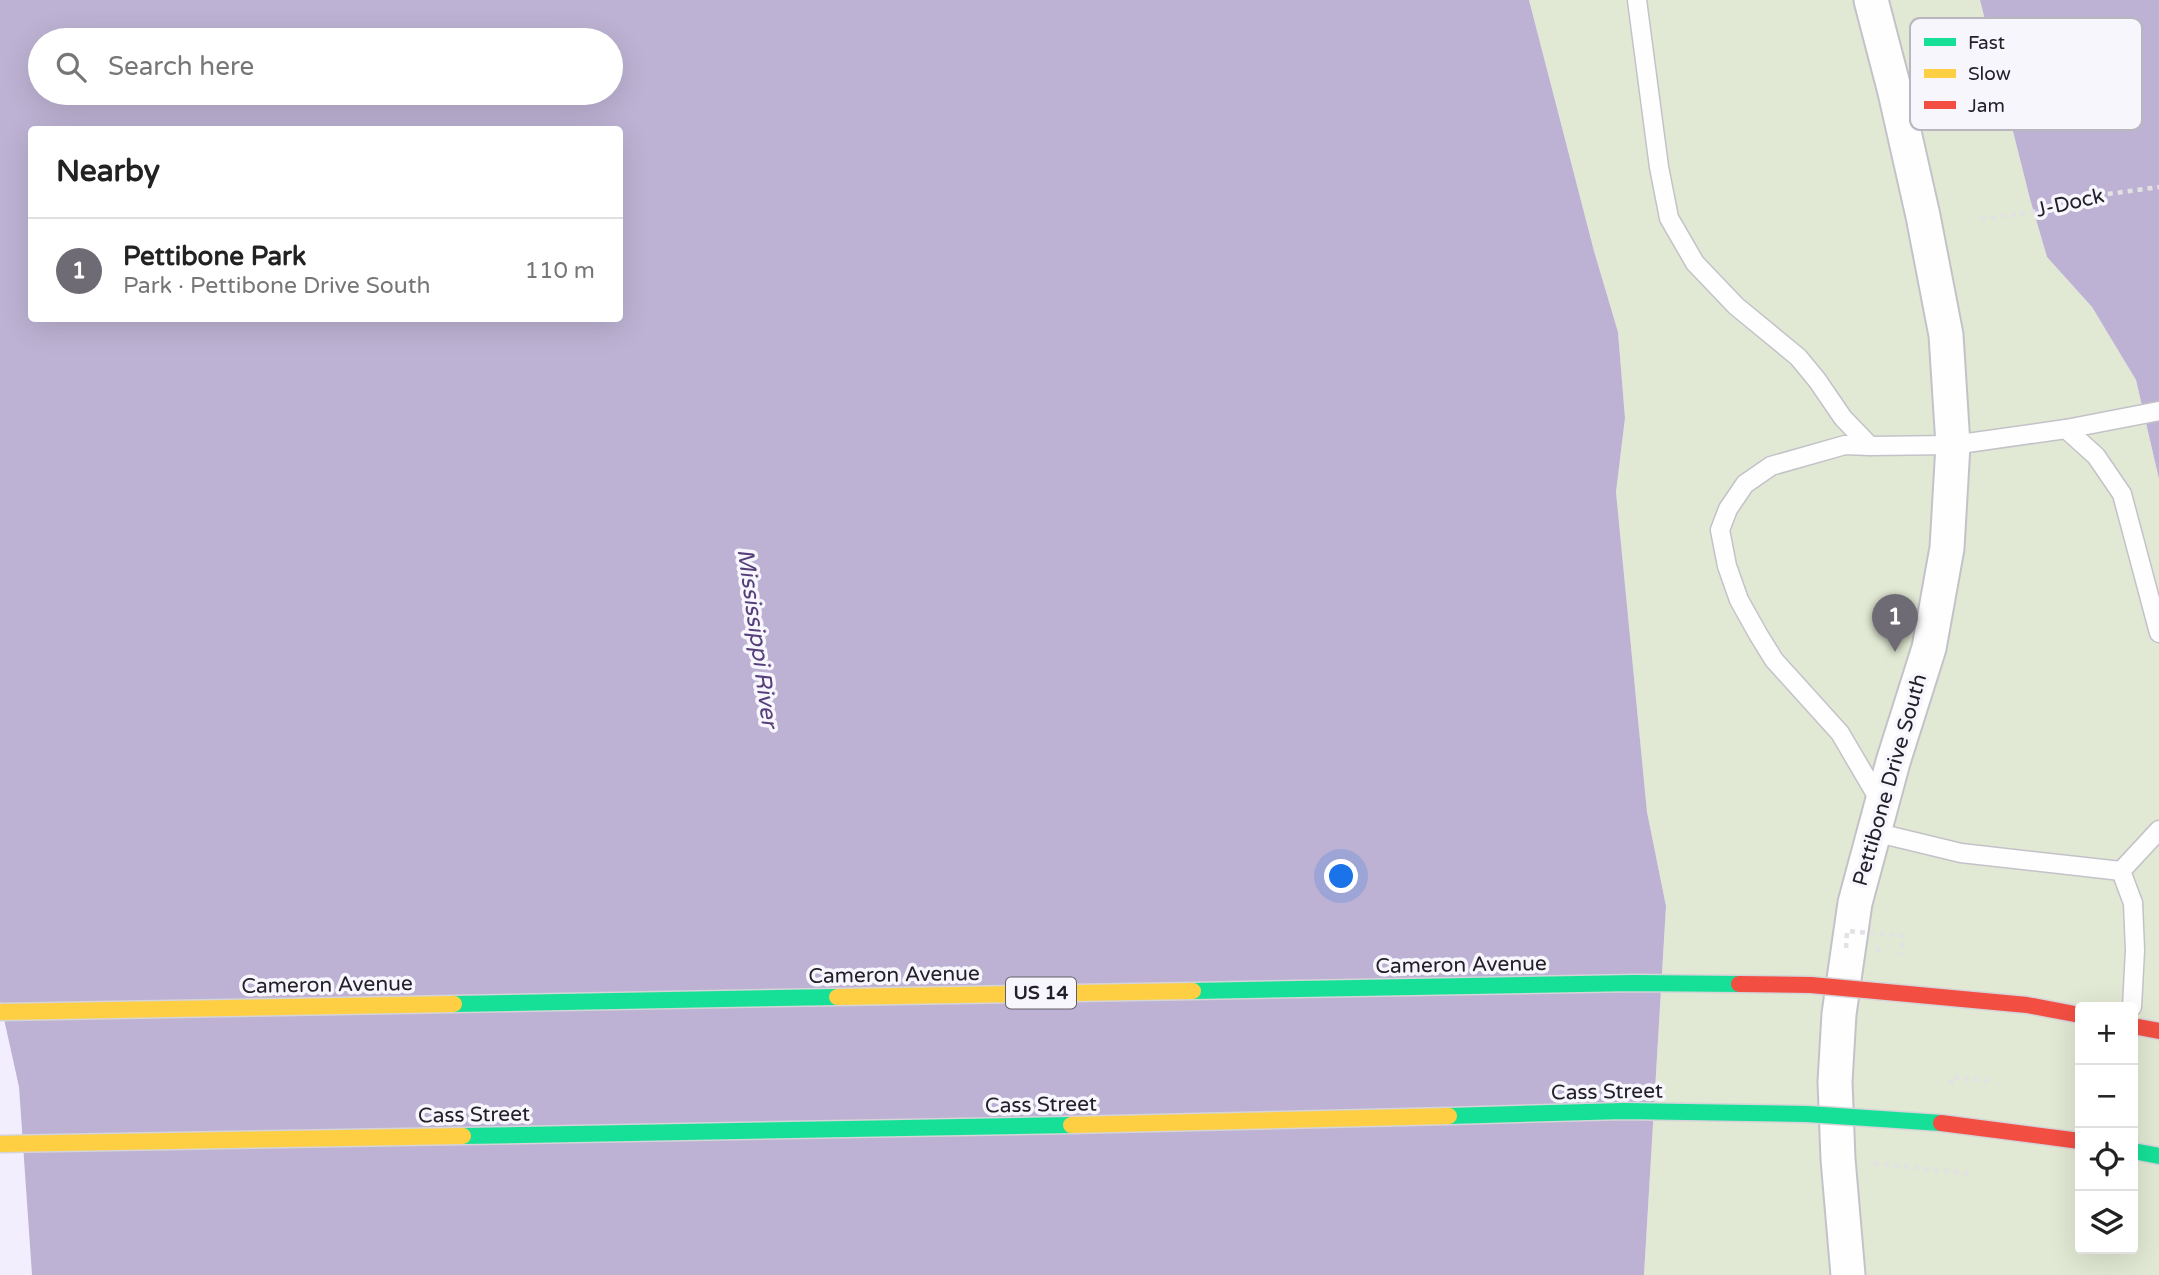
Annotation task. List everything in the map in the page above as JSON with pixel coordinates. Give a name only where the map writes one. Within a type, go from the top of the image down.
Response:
[{"type":"main road","name":"Cameron Avenue","points":[[0,1012],[1634,983],[1811,985],[2026,1005],[2075,1014]]},
{"type":"main road","points":[[2138,1027],[2159,1031]]},
{"type":"main road","name":"Cass Street","points":[[0,1144],[1278,1122],[1624,1111],[1807,1114],[1950,1123],[2075,1140]]},
{"type":"main road","points":[[2138,1152],[2159,1156]]},
{"type":"street","name":"Pettibone Drive South","points":[[1848,1275],[1838,1159],[1835,1082],[1839,1014],[1855,903],[1929,649],[1947,548],[1952,444],[1946,335],[1923,216],[1871,0]]},
{"type":"lane","points":[[1637,0],[1659,167],[1669,218],[1695,263],[1736,306],[1798,357],[1843,418],[1870,446]]},
{"type":"lane","points":[[2121,871],[1961,853],[1878,817],[1840,733],[1773,660],[1739,600],[1727,566],[1720,530],[1728,509],[1745,484],[1772,466],[1845,445],[1952,444],[2066,429],[2159,411]]},
{"type":"lane","points":[[2066,429],[2096,456],[2122,494],[2159,633]]},
{"type":"lane","points":[[2121,871],[2159,830]]},
{"type":"lane","points":[[2121,871],[2133,903],[2135,950],[2132,1002]]},
{"type":"path","name":"J-Dock","points":[[1981,219],[2060,208],[2087,197],[2159,187]]},
{"type":"path","points":[[1846,948],[1847,931],[1903,936],[1901,962]]},
{"type":"path","points":[[1877,960],[1879,942]]},
{"type":"path","points":[[1838,1159],[1974,1174]]},
{"type":"shaded area","points":[[0,1001],[19,1087],[32,1275],[0,1275]]},
{"type":"green space","points":[[1529,0],[1980,0],[1985,18],[1910,18],[1910,130],[2013,130],[2047,257],[2092,307],[2136,380],[2159,479],[2159,1275],[1644,1275],[1666,906],[1647,812],[1616,492],[1625,418],[1618,332],[1594,251]]},
{"type":"water","name":"Mississippi River","points":[[0,0],[1529,0],[1594,251],[1618,332],[1625,418],[1616,492],[1647,812],[1666,906],[1644,1275],[32,1275],[19,1087],[0,1001]]},
{"type":"water","points":[[1980,0],[2159,0],[2159,479],[2136,380],[2092,307],[2047,257],[2013,130],[2142,130],[2142,18],[1985,18]]},
{"type":"traffic: fast","points":[[1193,991],[1634,983],[1739,984]]},
{"type":"traffic: fast","points":[[454,1004],[837,997]]},
{"type":"traffic: fast","points":[[1449,1116],[1624,1111],[1807,1114],[1941,1123]]},
{"type":"traffic: fast","points":[[463,1136],[1071,1125]]},
{"type":"traffic: fast","points":[[2138,1152],[2159,1156]]},
{"type":"traffic: jam","points":[[1739,984],[1811,985],[2027,1005],[2075,1014]]},
{"type":"traffic: jam","points":[[2138,1027],[2159,1031]]},
{"type":"traffic: jam","points":[[1941,1123],[2075,1140]]},
{"type":"traffic: slow","points":[[837,997],[1193,991]]},
{"type":"traffic: slow","points":[[0,1012],[454,1004]]},
{"type":"traffic: slow","points":[[1071,1125],[1449,1116]]},
{"type":"traffic: slow","points":[[0,1144],[463,1136]]},
{"type":"place","name":"Pettibone Park","points":[[1895,652]]}]
